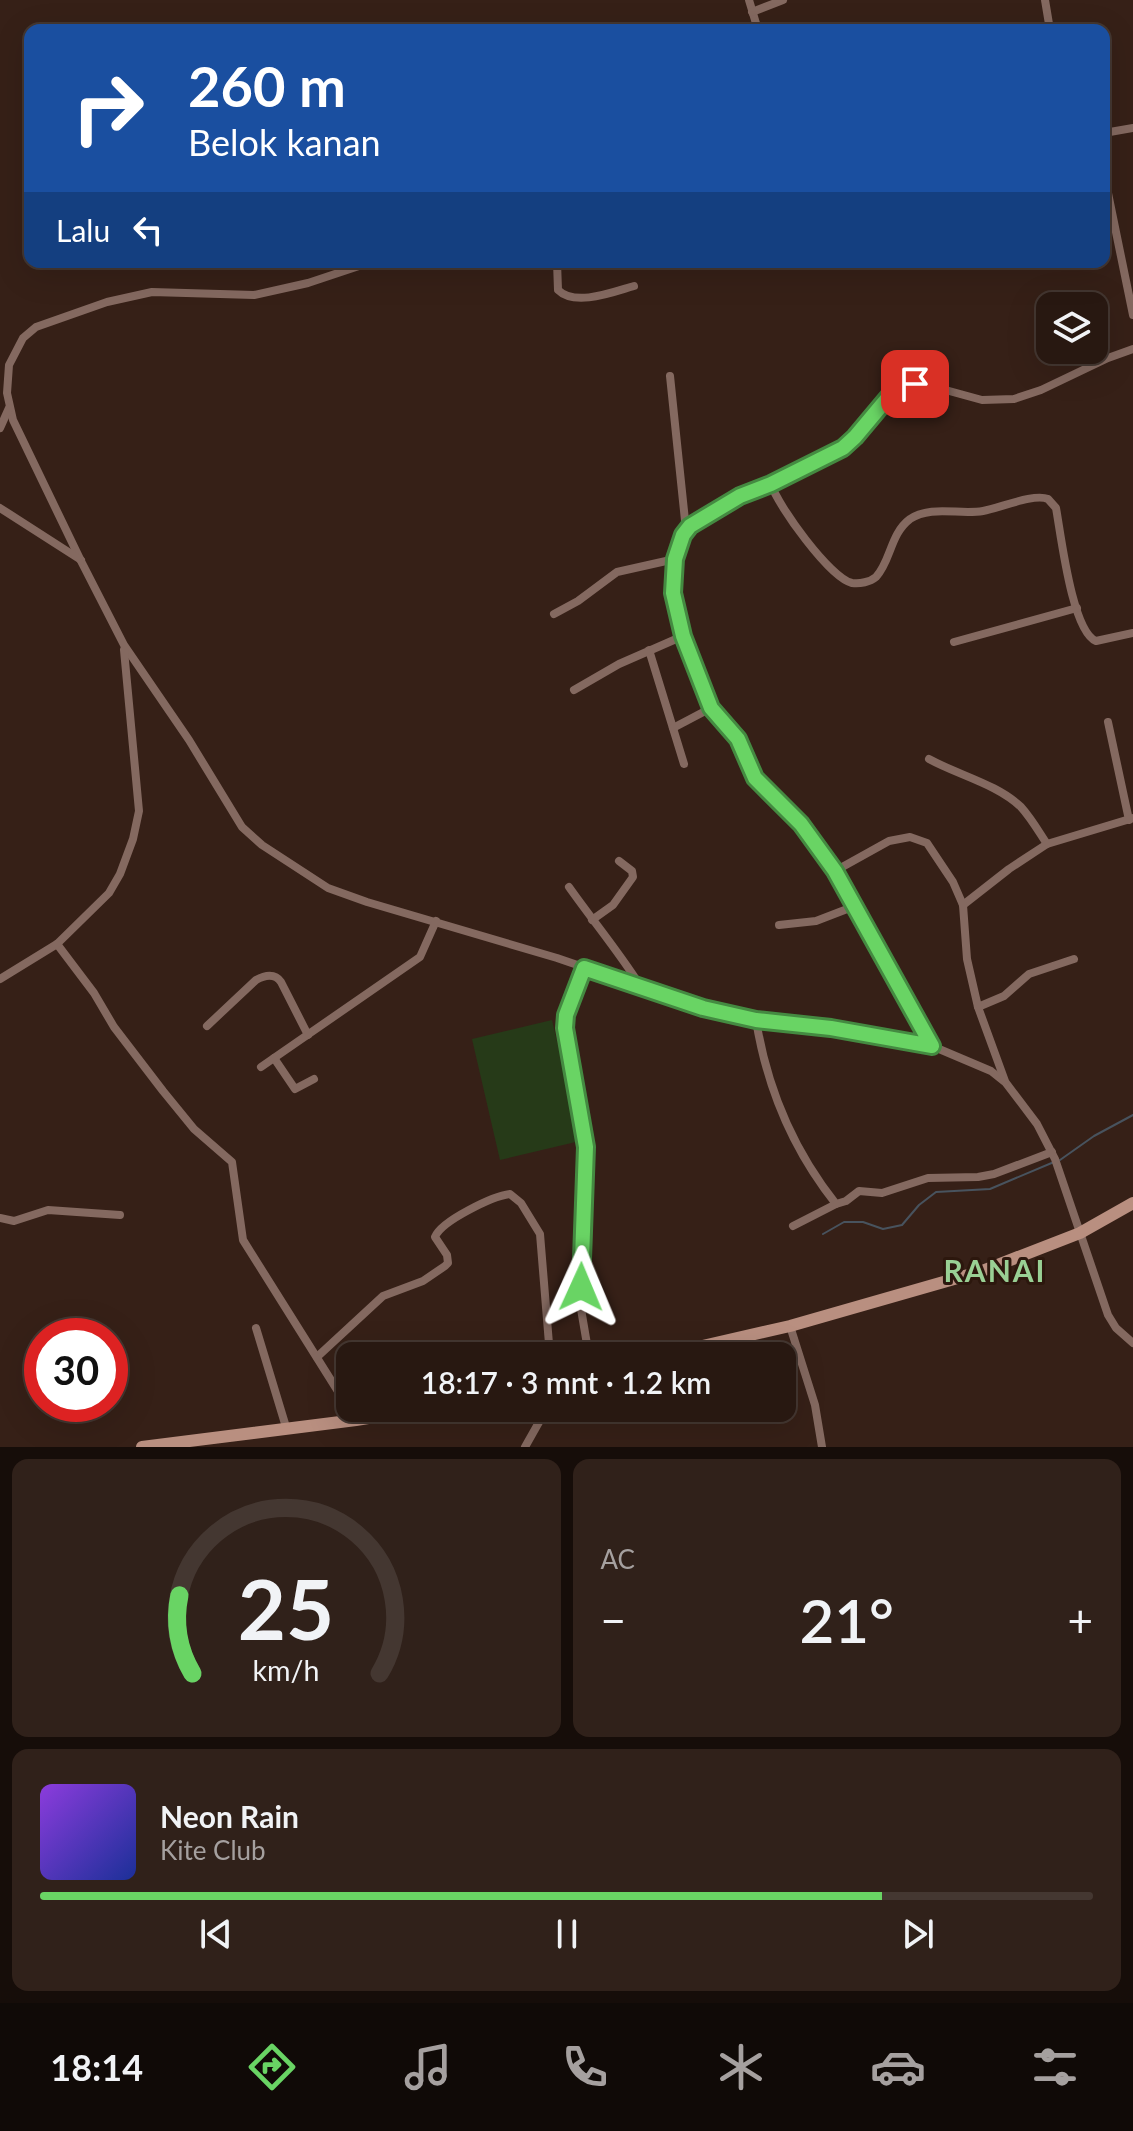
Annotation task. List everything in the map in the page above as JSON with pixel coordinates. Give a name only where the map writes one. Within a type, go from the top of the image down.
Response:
[{"type":"street","points":[[749,0],[756,24]]},
{"type":"street","points":[[752,12],[783,0]]},
{"type":"street","points":[[1045,0],[1049,24]]},
{"type":"street","points":[[1110,132],[1133,128]]},
{"type":"street","points":[[1110,203],[1133,315]]},
{"type":"street","points":[[353,268],[308,283],[254,295],[152,292],[128,296],[45,323],[29,332],[14,351],[7,378],[9,408],[40,478],[124,645],[189,740],[242,827],[262,845],[328,888],[703,1008],[756,1020],[831,1028],[932,1046],[975,1063],[1006,1083]]},
{"type":"street","points":[[557,268],[558,290],[567,297],[585,297],[634,286]]},
{"type":"street","points":[[932,1046],[835,871],[801,824],[755,778],[738,739],[711,708],[683,636],[673,593],[675,559],[687,530],[696,521],[740,496],[771,484],[850,443],[891,394],[900,389],[915,384],[982,400],[1014,399],[1133,349]]},
{"type":"street","points":[[670,376],[687,530]]},
{"type":"street","points":[[0,428],[9,408]]},
{"type":"street","points":[[771,484],[789,519],[833,569],[852,583],[876,576],[899,531],[921,513],[975,512],[1001,508],[1034,497],[1048,499],[1056,508],[1077,608],[1087,634],[1093,640],[1133,633]]},
{"type":"street","points":[[0,508],[81,561]]},
{"type":"street","points":[[554,614],[578,601],[617,572],[675,559]]},
{"type":"street","points":[[954,642],[1077,608]]},
{"type":"street","points":[[574,690],[619,664],[683,636]]},
{"type":"street","points":[[0,979],[57,944],[109,893],[133,839],[139,811],[124,645]]},
{"type":"street","points":[[649,650],[684,764]]},
{"type":"street","points":[[673,728],[711,708]]},
{"type":"street","points":[[963,905],[1047,844],[1131,819],[1108,722]]},
{"type":"street","points":[[929,759],[993,789],[1017,804],[1047,844]]},
{"type":"street","points":[[835,871],[889,841],[918,838],[927,843],[941,862],[963,905],[967,959],[978,1007],[1006,1083],[1037,1124],[1054,1156],[1108,1315],[1116,1328],[1133,1343]]},
{"type":"street","points":[[592,920],[613,905],[633,877],[630,869],[619,861]]},
{"type":"street","points":[[569,887],[619,952],[641,988]]},
{"type":"street","points":[[779,925],[816,921],[855,906]]},
{"type":"street","points":[[261,1067],[420,957],[436,921]]},
{"type":"street","points":[[57,944],[163,1091],[194,1129],[232,1162],[243,1240],[336,1388]]},
{"type":"street","points":[[978,1007],[1004,996],[1029,974],[1074,959]]},
{"type":"street","points":[[584,968],[566,1015],[565,1028],[586,1147],[581,1309],[587,1342]]},
{"type":"street","points":[[207,1026],[256,980],[274,976],[281,982],[308,1035]]},
{"type":"street","points":[[756,1020],[763,1060],[793,1141],[836,1204]]},
{"type":"street","points":[[274,1058],[295,1089],[314,1079]]},
{"type":"street","points":[[793,1226],[846,1201],[859,1191],[882,1193],[928,1178],[978,1177],[1054,1156]]},
{"type":"street","points":[[317,1357],[383,1296],[423,1281],[448,1263],[447,1255],[435,1237],[442,1226],[493,1198],[510,1194],[521,1203],[540,1234],[549,1342]]},
{"type":"street","points":[[720,1342],[790,1326],[982,1271],[1080,1233],[1133,1203]]},
{"type":"street","points":[[0,1218],[14,1221],[56,1210],[120,1215]]},
{"type":"street","points":[[790,1326],[815,1405],[822,1447]]},
{"type":"street","points":[[256,1328],[286,1427]]},
{"type":"street","points":[[142,1447],[336,1422]]},
{"type":"street","points":[[525,1447],[539,1422]]},
{"type":"green space","points":[[552,1020],[580,1141],[500,1160],[472,1039]]},
{"type":"waterway","points":[[1060,1160],[1094,1136],[1133,1115]]},
{"type":"waterway","points":[[823,1234],[844,1222],[863,1222],[883,1229],[902,1225],[919,1205],[936,1192],[990,1189],[1054,1162]]},
{"type":"district","name":"RANAI","points":[[995,1270]]},
{"type":"route","points":[[581,1287],[586,1147],[565,1028],[566,1015],[584,968],[703,1008],[756,1020],[831,1028],[932,1046],[835,871],[801,824],[755,778],[738,739],[711,708],[688,652],[673,593],[675,559],[683,535],[690,526],[740,496],[843,448],[891,394],[915,384]]}]
